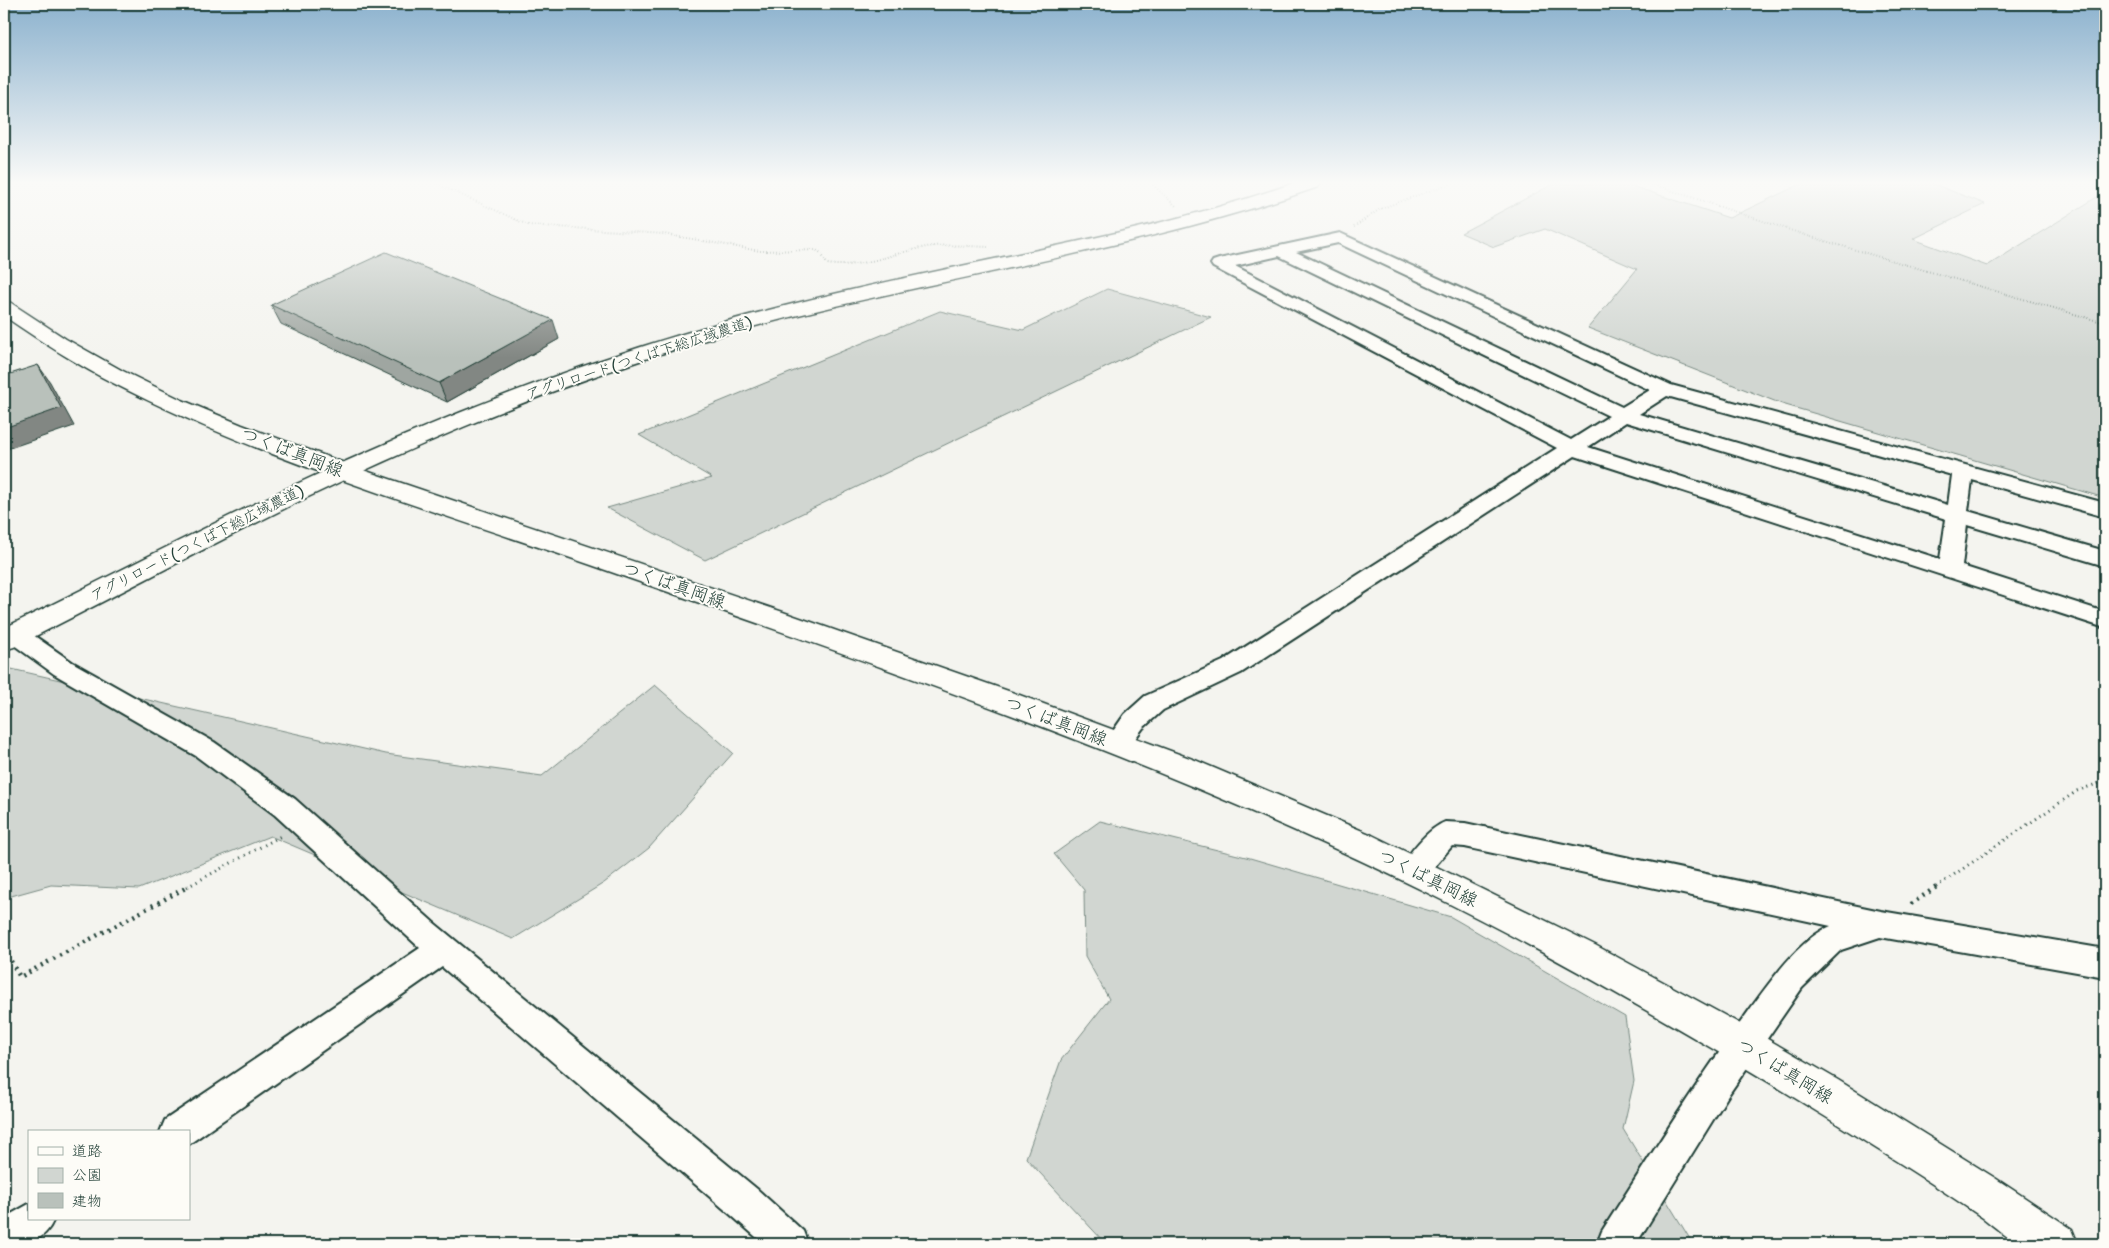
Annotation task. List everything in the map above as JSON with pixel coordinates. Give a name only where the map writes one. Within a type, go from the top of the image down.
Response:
[{"type":"main road","name":"アグリロード(つくば下総広域農道)","points":[[10,637],[343,471],[434,431],[584,373],[693,338],[844,297],[1096,241]]},
{"type":"main road","name":"つくば真岡線","points":[[4,307],[59,345],[181,407],[238,432],[343,471],[935,676],[1255,798],[1414,870],[1569,949],[1743,1046],[1977,1190],[2057,1244]]},
{"type":"street","points":[[1325,241],[1219,264],[1572,448],[2105,620]]},
{"type":"street","points":[[1347,241],[1664,389],[2105,510]]},
{"type":"street","points":[[1281,251],[1622,416],[2105,559]]},
{"type":"street","points":[[1117,744],[1134,721],[1154,703],[1232,667],[1664,389]]},
{"type":"street","points":[[1950,570],[1963,471]]},
{"type":"street","points":[[10,637],[205,749],[285,807],[443,949],[744,1202],[790,1244]]},
{"type":"street","points":[[1414,870],[1445,834],[1465,835],[1881,924],[2105,963]]},
{"type":"street","points":[[1615,1244],[1718,1082],[1791,978],[1831,940],[1881,924]]},
{"type":"street","points":[[180,1130],[443,949]]},
{"type":"street","points":[[4,1238],[34,1220]]},
{"type":"path","points":[[705,241],[760,251],[816,250],[821,253],[828,264],[834,266],[868,262],[926,247],[992,247]]},
{"type":"path","points":[[1826,241],[2105,323]]},
{"type":"path","points":[[1881,924],[2077,790],[2105,781]]},
{"type":"path","points":[[4,949],[20,977],[304,824]]},
{"type":"green space","points":[[1480,241],[1510,241],[1494,247]]},
{"type":"green space","points":[[1573,241],[1919,241],[1987,266],[2026,241],[2105,241],[2105,498],[1782,404],[1588,328],[1637,269]]},
{"type":"green space","points":[[1107,289],[1211,317],[705,560],[607,508],[712,478],[639,435],[940,311],[1023,330]]},
{"type":"green space","points":[[4,662],[7,668],[386,754],[542,776],[655,685],[733,753],[649,848],[604,883],[513,939],[270,836],[139,889],[51,885],[4,898]]},
{"type":"green space","points":[[1100,821],[1250,858],[1451,917],[1625,1017],[1634,1081],[1623,1129],[1693,1244],[1106,1244],[1026,1158],[1061,1060],[1109,999],[1085,956],[1084,890],[1054,854]]},
{"type":"building","points":[[386,252],[553,320],[439,383],[271,305]]},
{"type":"building","points":[[38,365],[61,408],[4,428],[4,376]]}]
